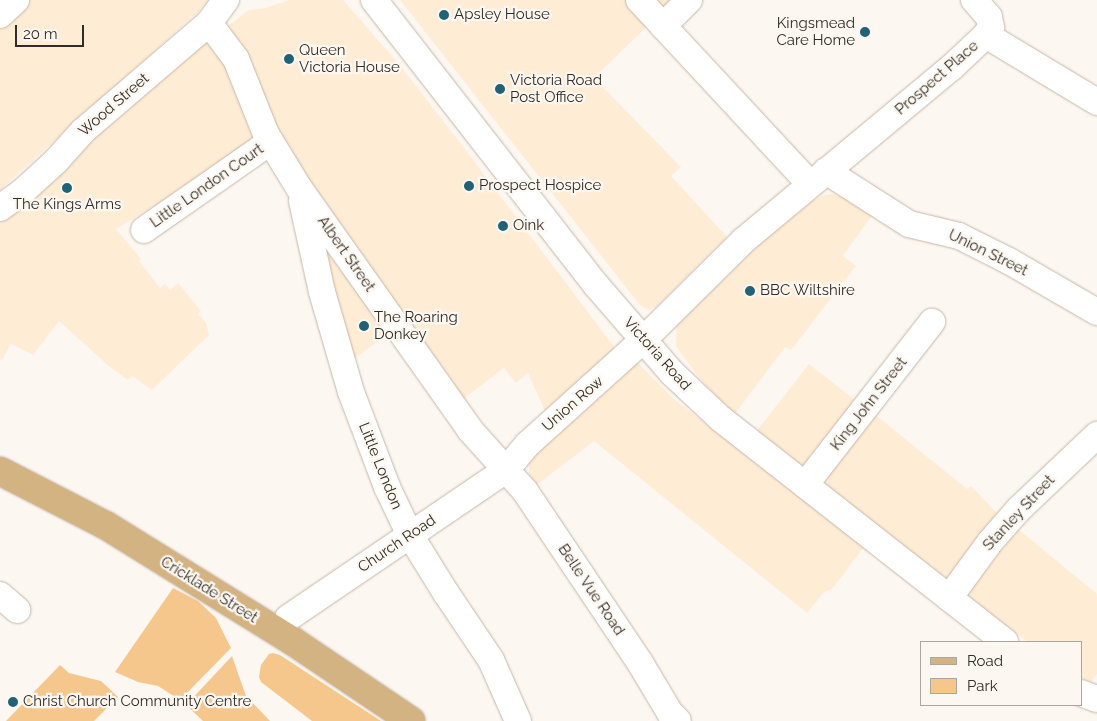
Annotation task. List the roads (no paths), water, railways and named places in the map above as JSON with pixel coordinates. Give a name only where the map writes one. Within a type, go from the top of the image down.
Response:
[{"type":"main road","name":"Cricklade Street","points":[[0,471],[107,526],[316,656],[411,721]]},
{"type":"street","points":[[0,15],[16,0]]},
{"type":"street","name":"Wood Street","points":[[0,208],[21,193],[56,161],[83,131],[210,23],[226,0]]},
{"type":"street","name":"Victoria Road","points":[[374,0],[596,284],[643,340],[693,394],[805,485],[1004,641]]},
{"type":"street","points":[[663,26],[689,0]]},
{"type":"street","points":[[974,0],[989,18],[991,28],[986,35]]},
{"type":"street","points":[[641,2],[663,26],[818,177]]},
{"type":"street","name":"Albert Street","points":[[210,23],[236,59],[270,142],[299,188],[471,431],[490,455],[506,470]]},
{"type":"street","name":"Prospect Place","points":[[643,340],[744,241],[818,177],[951,68],[986,35],[1097,102]]},
{"type":"street","name":"Little London Court","points":[[144,230],[270,142]]},
{"type":"street","name":"Union Street","points":[[818,177],[909,224],[960,236],[1009,261],[1097,312]]},
{"type":"street","name":"Little London","points":[[299,188],[322,292],[351,392],[387,487],[410,535],[491,660],[518,721]]},
{"type":"street","name":"King John Street","points":[[805,485],[932,322]]},
{"type":"street","name":"Union Row","points":[[506,470],[528,444],[643,340]]},
{"type":"street","name":"Stanley Street","points":[[949,598],[990,542],[1019,509],[1097,435]]},
{"type":"street","name":"Church Road","points":[[288,618],[506,470]]},
{"type":"street","name":"Belle Vue Road","points":[[506,470],[525,491],[622,635],[674,718]]},
{"type":"street","points":[[1082,694],[1097,700]]},
{"type":"place","name":"Apsley House","points":[[444,15]]},
{"type":"place","name":"Kingsmead Care Home","points":[[865,32]]},
{"type":"place","name":"Queen Victoria House","points":[[289,59]]},
{"type":"place","name":"Victoria Road Post Office","points":[[500,89]]},
{"type":"place","name":"Prospect Hospice","points":[[469,186]]},
{"type":"place","name":"The Kings Arms","points":[[67,188]]},
{"type":"place","name":"Oink","points":[[503,226]]},
{"type":"place","name":"BBC Wiltshire","points":[[750,291]]},
{"type":"place","name":"The Roaring Donkey","points":[[364,326]]},
{"type":"place","name":"Christ Church Community Centre","points":[[13,702]]}]
